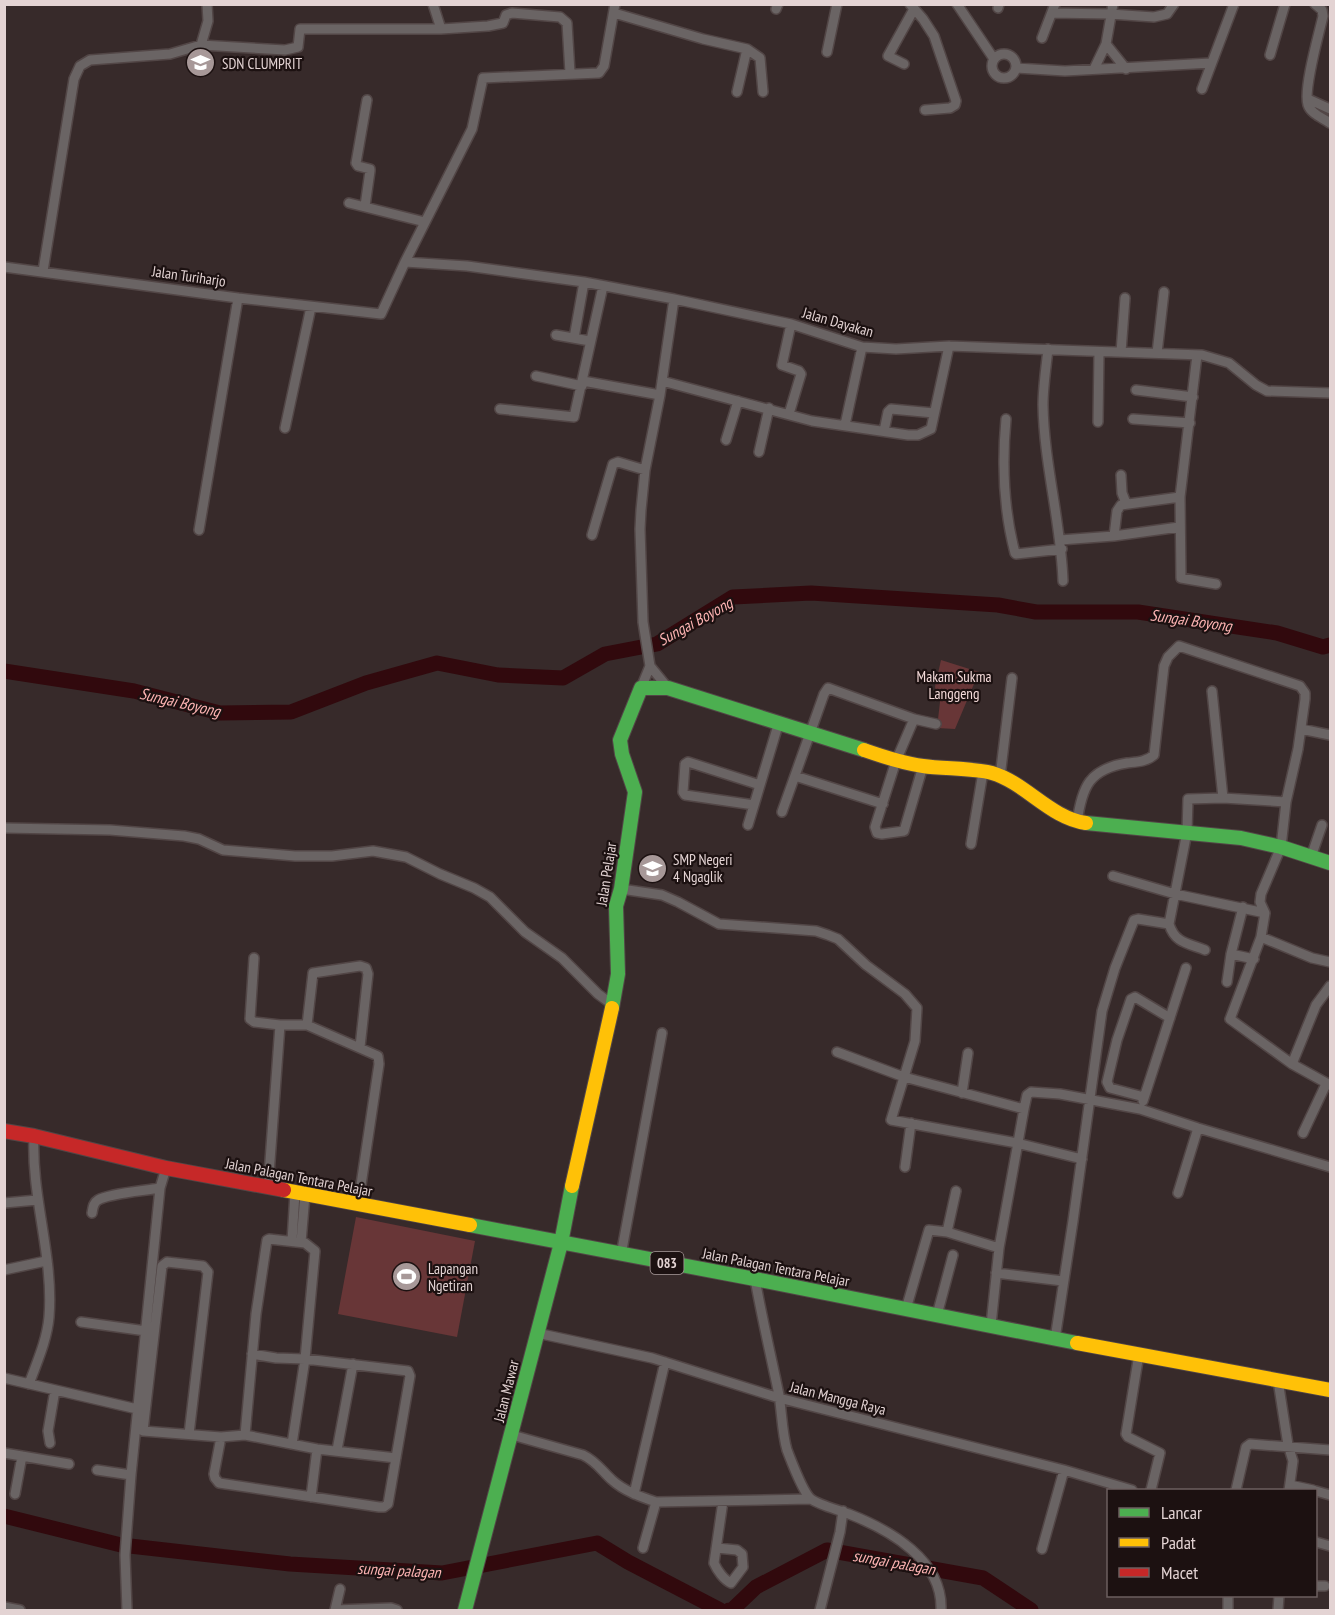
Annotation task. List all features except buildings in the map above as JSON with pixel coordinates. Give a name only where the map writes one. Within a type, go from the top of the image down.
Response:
[{"type":"street","points":[[201,45],[208,21],[207,4]]},
{"type":"street","points":[[433,4],[441,29]]},
{"type":"street","points":[[827,52],[837,4]]},
{"type":"street","points":[[957,4],[994,59]]},
{"type":"street","points":[[1042,38],[1054,9],[1112,9],[1154,18],[1167,14],[1174,4]]},
{"type":"street","points":[[1202,89],[1234,4]]},
{"type":"street","points":[[1270,55],[1286,4]]},
{"type":"street","points":[[1315,4],[1322,10],[1323,16],[1308,88],[1308,104],[1311,110],[1330,123]]},
{"type":"street","points":[[904,64],[888,56],[912,7],[934,36],[956,100],[955,105],[950,108],[925,110]]},
{"type":"street","points":[[405,262],[472,129],[483,78],[570,73],[599,74],[602,70],[614,9],[703,39],[747,49],[760,58],[763,92]]},
{"type":"street","points":[[1094,69],[1106,44],[1112,9]]},
{"type":"street","points":[[43,271],[76,71],[90,60],[170,54],[201,45],[285,51],[298,47],[300,29],[441,29],[499,25],[503,23],[506,15],[512,13],[560,17],[567,22],[570,73]]},
{"type":"street","points":[[1106,44],[1126,69]]},
{"type":"street","points":[[737,92],[747,49]]},
{"type":"street","points":[[1006,54],[1012,57],[1016,68],[1012,75],[1005,78],[999,77],[992,66],[994,59],[1006,54]]},
{"type":"street","points":[[1016,68],[1065,71],[1211,63]]},
{"type":"street","points":[[1308,99],[1330,109]]},
{"type":"street","points":[[365,206],[370,169],[356,164],[368,100]]},
{"type":"street","points":[[349,203],[425,222]]},
{"type":"street","name":"Jalan Turiharjo","points":[[4,267],[375,314],[384,310],[405,262]]},
{"type":"street","name":"Jalan Dayakan","points":[[405,262],[467,266],[585,282],[791,324],[862,346],[903,349],[949,346],[1197,355],[1230,363],[1256,385],[1267,391],[1330,393]]},
{"type":"street","points":[[574,338],[585,282]]},
{"type":"street","points":[[500,409],[574,417],[603,286]]},
{"type":"street","points":[[1157,353],[1164,292]]},
{"type":"street","points":[[199,530],[238,298]]},
{"type":"street","points":[[1121,352],[1125,298]]},
{"type":"street","points":[[668,688],[650,662],[643,622],[640,529],[645,470],[660,395],[674,299]]},
{"type":"street","points":[[285,428],[311,307]]},
{"type":"street","points":[[789,414],[801,374],[782,364],[791,324]]},
{"type":"street","points":[[556,335],[590,341]]},
{"type":"street","points":[[844,425],[862,346]]},
{"type":"street","points":[[662,381],[812,421],[908,435],[927,432],[931,429],[949,346]]},
{"type":"street","points":[[1048,350],[1043,405],[1047,452],[1061,544],[1062,581]]},
{"type":"street","points":[[1098,422],[1100,352]]},
{"type":"street","points":[[1197,355],[1180,497],[1181,578],[1216,584]]},
{"type":"street","points":[[536,376],[660,395]]},
{"type":"street","points":[[1136,390],[1193,397]]},
{"type":"street","points":[[726,440],[738,400]]},
{"type":"street","points":[[759,452],[769,408]]},
{"type":"street","points":[[884,431],[888,412],[891,409],[934,413]]},
{"type":"street","points":[[1006,419],[1003,451],[1004,478],[1015,553],[1179,527]]},
{"type":"street","points":[[1133,419],[1190,423]]},
{"type":"street","points":[[592,535],[613,465],[618,462],[645,470]]},
{"type":"street","points":[[1121,474],[1122,493],[1126,503]]},
{"type":"street","points":[[1113,536],[1118,508],[1126,503],[1180,497]]},
{"type":"street","points":[[1077,822],[1080,799],[1086,785],[1093,777],[1102,770],[1140,762],[1154,755],[1164,666],[1168,657],[1179,646],[1296,683],[1305,693],[1301,729],[1286,802],[1281,847],[1261,894],[1260,902],[1264,913],[1261,937],[1230,1018],[1292,1064],[1328,1085],[1304,1133]]},
{"type":"street","points":[[650,662],[641,688],[668,688],[896,761],[983,772],[1000,777],[1066,818],[1077,822],[1241,837],[1281,847],[1330,864]]},
{"type":"street","points":[[1000,777],[1012,678]]},
{"type":"street","name":"Jalan Pelajar","points":[[561,1244],[618,974],[616,906],[621,889],[635,792],[620,748],[620,740],[641,688]]},
{"type":"street","points":[[782,812],[828,688],[914,719],[936,724]]},
{"type":"street","points":[[1212,691],[1223,798]]},
{"type":"street","points":[[914,719],[896,761],[875,827],[876,831],[882,834],[903,832],[923,766]]},
{"type":"street","points":[[748,825],[779,722]]},
{"type":"street","points":[[1301,729],[1330,735]]},
{"type":"street","points":[[754,805],[685,795],[683,792],[685,764],[688,762],[760,785]]},
{"type":"street","points":[[971,844],[983,772]]},
{"type":"street","points":[[795,776],[883,804]]},
{"type":"street","points":[[1205,950],[1176,939],[1172,935],[1169,924],[1187,832],[1188,799],[1223,798],[1286,802]]},
{"type":"street","points":[[1311,857],[1322,825]]},
{"type":"street","points":[[4,828],[110,830],[184,836],[198,839],[223,850],[301,856],[332,856],[373,851],[406,856],[490,897],[525,932],[562,958],[598,994],[613,1005]]},
{"type":"street","points":[[1113,876],[1175,894],[1264,913]]},
{"type":"street","points":[[621,889],[662,896],[719,924],[816,931],[838,939],[866,965],[905,994],[917,1008],[915,1041],[891,1118],[893,1120],[1017,1143],[1082,1159]]},
{"type":"street","points":[[1227,982],[1231,954],[1243,908]]},
{"type":"street","points":[[1055,1339],[1102,1011],[1115,968],[1134,920],[1169,924]]},
{"type":"street","points":[[1261,937],[1312,958],[1330,962]]},
{"type":"street","points":[[1231,954],[1254,959]]},
{"type":"street","points":[[254,958],[250,1020],[280,1025],[307,1025],[378,1056],[379,1064],[358,1205]]},
{"type":"street","points":[[307,1025],[313,973],[360,966],[366,968],[368,974],[360,1047]]},
{"type":"street","points":[[1140,1109],[1186,968]]},
{"type":"street","points":[[1292,1064],[1316,1005],[1330,986]]},
{"type":"street","points":[[1144,1098],[1110,1088],[1107,1082],[1131,999],[1135,997],[1170,1017]]},
{"type":"street","points":[[268,1188],[280,1025]]},
{"type":"street","points":[[621,1255],[662,1033]]},
{"type":"street","points":[[837,1052],[904,1077],[1024,1108]]},
{"type":"street","points":[[962,1093],[968,1053]]},
{"type":"street","points":[[991,1325],[999,1248],[1017,1143],[1027,1095],[1031,1092],[1091,1099],[1140,1109],[1330,1167]]},
{"type":"street","points":[[905,1167],[911,1124]]},
{"type":"street","points":[[1178,1193],[1198,1128]]},
{"type":"street","name":"Jalan Palagan Tentara Pelajar","points":[[4,1131],[34,1136],[166,1168],[268,1188],[1330,1390]]},
{"type":"street","points":[[29,1384],[43,1346],[49,1318],[48,1279],[38,1200],[34,1136]]},
{"type":"street","points":[[166,1168],[160,1188],[143,1431],[221,1437],[245,1435],[316,1449],[396,1458]]},
{"type":"street","points":[[92,1213],[94,1203],[98,1200],[160,1188]]},
{"type":"street","points":[[947,1232],[956,1191]]},
{"type":"street","points":[[296,1242],[300,1194]]},
{"type":"street","points":[[4,1203],[38,1200]]},
{"type":"street","points":[[906,1309],[928,1231],[932,1229],[947,1232],[999,1248]]},
{"type":"street","points":[[245,1435],[252,1354],[267,1240],[296,1242],[312,1246],[315,1251],[305,1359],[292,1444]]},
{"type":"street","name":"Jalan Mawar","points":[[465,1611],[480,1545],[512,1435],[561,1244]]},
{"type":"street","points":[[937,1316],[953,1255]]},
{"type":"street","points":[[4,1270],[46,1261]]},
{"type":"street","points":[[127,1611],[125,1555],[146,1331],[152,1316],[163,1264],[170,1262],[206,1268],[208,1272],[189,1434]]},
{"type":"street","points":[[996,1273],[1064,1281]]},
{"type":"street","points":[[754,1279],[779,1398],[786,1447],[795,1472],[810,1499]]},
{"type":"street","points":[[81,1322],[146,1331]]},
{"type":"street","name":"Jalan Mangga Raya","points":[[537,1333],[665,1362],[779,1398],[1064,1470],[1126,1489]]},
{"type":"street","points":[[221,1437],[214,1474],[219,1483],[384,1507],[389,1501],[410,1373],[406,1370],[252,1354]]},
{"type":"street","points":[[1139,1354],[1126,1434],[1160,1453],[1151,1489]]},
{"type":"street","points":[[634,1494],[665,1362]]},
{"type":"street","points":[[337,1450],[353,1364]]},
{"type":"street","points":[[1242,1373],[1248,1381],[1330,1398]]},
{"type":"street","points":[[4,1378],[137,1409]]},
{"type":"street","points":[[1279,1387],[1288,1445],[1293,1461],[1289,1488]]},
{"type":"street","points":[[50,1443],[48,1431],[55,1389]]},
{"type":"street","points":[[512,1435],[583,1455],[593,1460],[613,1481],[634,1494],[656,1502],[810,1499],[843,1511],[869,1522],[906,1544],[918,1555],[934,1578],[941,1598],[941,1611]]},
{"type":"street","points":[[1236,1489],[1246,1447],[1250,1444],[1288,1445],[1330,1450]]},
{"type":"street","points":[[311,1497],[316,1449]]},
{"type":"street","points":[[4,1453],[69,1464]]},
{"type":"street","points":[[15,1494],[22,1456]]},
{"type":"street","points":[[97,1470],[131,1475]]},
{"type":"street","points":[[1042,1549],[1064,1470]]},
{"type":"street","points":[[717,1548],[723,1501]]},
{"type":"street","points":[[643,1548],[656,1502]]},
{"type":"street","points":[[820,1611],[843,1511]]},
{"type":"street","points":[[340,1589],[335,1610],[392,1608],[397,1611]]},
{"type":"street","points":[[4,1607],[20,1611]]},
{"type":"green space","name":"Makam Sukma Langgeng","points":[[941,660],[979,672],[955,729],[937,728],[940,702],[935,687]]},
{"type":"green space","name":"Lapangan Ngetiran","points":[[356,1217],[475,1241],[457,1337],[338,1314]]},
{"type":"waterway","name":"Sungai Boyong","points":[[4,671],[134,691],[220,713],[291,712],[366,683],[437,663],[498,675],[563,678],[605,654],[657,644],[733,597],[811,593],[998,605],[1036,612],[1138,612],[1277,633],[1323,647],[1330,645]]},
{"type":"waterway","name":"sungai palagan","points":[[4,1516],[121,1545]]},
{"type":"waterway","name":"sungai palagan","points":[[130,1546],[290,1564],[442,1573],[597,1543],[628,1562],[720,1610]]},
{"type":"waterway","name":"sungai palagan","points":[[729,1610],[732,1610],[756,1587],[827,1550],[983,1578],[1031,1610]]},
{"type":"traffic: fast","points":[[612,1008],[618,974],[616,906],[621,889],[635,792],[622,754],[620,740],[641,688],[668,688],[864,750]]},
{"type":"traffic: fast","points":[[1086,823],[1241,838],[1281,847],[1330,863]]},
{"type":"traffic: fast","points":[[465,1610],[561,1243],[572,1186]]},
{"type":"traffic: fast","points":[[470,1225],[1077,1343]]},
{"type":"traffic: slow","points":[[864,750],[915,765],[992,773],[1016,784],[1049,808],[1073,820],[1086,823]]},
{"type":"traffic: slow","points":[[572,1186],[612,1008]]},
{"type":"traffic: slow","points":[[284,1190],[470,1225]]},
{"type":"traffic: slow","points":[[1077,1343],[1330,1390]]},
{"type":"traffic: jam","points":[[4,1131],[34,1136],[166,1168],[284,1190]]},
{"type":"place","name":"SDN CLUMPRIT","points":[[201,63]]},
{"type":"place","name":"SMP Negeri 4 Ngaglik","points":[[652,868]]},
{"type":"place","name":"Lapangan Ngetiran","points":[[407,1277]]}]
